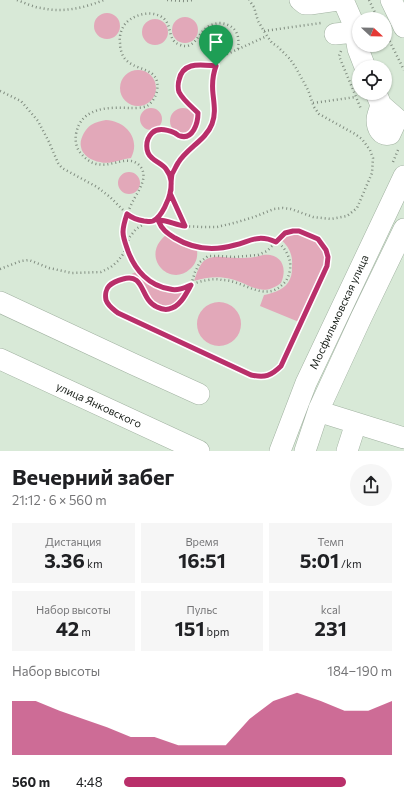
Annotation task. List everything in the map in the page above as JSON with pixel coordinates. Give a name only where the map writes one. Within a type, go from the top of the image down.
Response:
[{"type":"street","points":[[300,0],[305,4],[310,4],[338,0]]},
{"type":"street","points":[[343,0],[354,25],[338,31],[358,49],[362,60]]},
{"type":"street","points":[[391,0],[404,27]]},
{"type":"street","name":"Мосфильмовская улица","points":[[280,451],[306,383],[404,176]]},
{"type":"street","name":"Мосфильмовская улица","points":[[305,451],[319,409],[404,229]]},
{"type":"street","points":[[0,302],[199,394]]},
{"type":"street","name":"улица Янковского","points":[[0,359],[199,451]]},
{"type":"street","points":[[319,409],[328,414],[404,438]]},
{"type":"street","points":[[347,451],[356,423]]},
{"type":"path","points":[[17,0],[51,10],[71,9],[92,5],[104,0]]},
{"type":"path","points":[[167,0],[194,0]]},
{"type":"path","points":[[0,91],[21,102],[38,121],[58,163],[62,168],[97,187],[110,197],[130,217],[139,221],[148,222],[162,220],[180,226],[217,227],[254,217],[274,209],[283,208],[291,209],[313,217],[331,219],[347,216],[357,208],[372,173],[373,158],[370,150],[355,134],[319,114],[296,68],[290,59],[272,43],[267,36],[258,21],[254,7],[249,0]]},
{"type":"path","points":[[369,0],[375,12]]},
{"type":"path","points":[[158,220],[161,227],[180,241],[208,249],[237,245],[248,240],[259,238],[270,239],[282,244],[287,253],[290,263],[289,274],[285,282],[278,288],[269,292],[259,291],[225,280],[209,280],[181,289],[171,290],[158,286],[148,280],[138,271],[126,246],[123,234],[127,214],[141,186],[143,177],[142,169],[132,160],[101,165],[92,162],[82,155],[76,146],[75,137],[78,125],[86,116],[96,110],[109,107],[137,108],[147,106],[155,98],[157,91],[157,79],[152,73],[125,59],[120,49],[119,38],[124,24],[134,17],[145,14],[164,18],[168,24],[170,35],[174,42],[180,46],[193,44],[202,32],[210,25],[219,23],[228,25],[234,29],[238,35],[238,49]]},
{"type":"path","points":[[264,31],[338,31],[341,50],[339,56],[352,87]]},
{"type":"path","points":[[153,221],[162,213],[167,203],[172,175],[178,163],[186,152],[206,134],[212,124],[215,112],[213,92],[214,71],[217,62],[223,56],[267,36]]},
{"type":"path","points":[[392,46],[404,70]]},
{"type":"path","points":[[172,181],[166,168],[151,158],[147,151],[146,143],[152,134],[158,130],[166,129],[181,137],[188,136],[195,129],[198,120],[198,113],[185,100],[179,91],[178,82],[181,73],[189,66],[199,64],[216,66]]},
{"type":"path","points":[[313,103],[352,98]]},
{"type":"path","points":[[357,100],[362,110]]},
{"type":"path","points":[[370,150],[371,143]]},
{"type":"path","points":[[170,193],[185,226]]},
{"type":"path","points":[[0,269],[21,261],[29,260],[49,268],[72,273],[101,272],[111,267],[118,261],[124,253],[129,238],[136,229],[148,222]]},
{"type":"path","points":[[299,231],[318,239],[326,250],[328,257],[327,266],[281,366],[269,375],[260,377],[251,375],[118,313],[110,307],[106,301],[105,293],[109,286],[116,281],[127,278],[135,279],[141,284],[143,293],[153,306],[169,310],[177,306],[191,285],[200,262],[208,256],[234,257],[258,255],[267,251],[276,242],[285,233],[299,231]]},
{"type":"shaded area","points":[[107,13],[116,17],[120,26],[116,35],[107,39],[98,35],[94,26],[98,17]]},
{"type":"shaded area","points":[[185,17],[194,21],[198,30],[194,39],[185,43],[176,39],[172,30],[176,21]]},
{"type":"shaded area","points":[[155,19],[164,23],[168,32],[164,41],[155,45],[146,41],[142,32],[146,23]]},
{"type":"shaded area","points":[[138,70],[148,73],[153,78],[156,88],[153,98],[148,103],[138,106],[128,103],[123,98],[120,88],[123,78],[128,73]]},
{"type":"shaded area","points":[[151,108],[159,111],[162,119],[159,127],[151,130],[143,127],[140,119],[143,111]]},
{"type":"shaded area","points":[[183,108],[192,112],[196,121],[192,130],[183,134],[174,130],[170,121],[174,112]]},
{"type":"shaded area","points":[[106,120],[120,124],[130,132],[134,144],[134,151],[131,158],[104,163],[91,159],[83,153],[81,144],[85,132],[91,125]]},
{"type":"shaded area","points":[[129,172],[137,175],[140,183],[137,191],[129,194],[121,191],[118,183],[121,175]]},
{"type":"shaded area","points":[[295,233],[314,238],[322,246],[325,258],[325,265],[299,322],[260,306],[264,295],[276,292],[283,288],[290,279],[292,274],[291,254],[286,245],[280,239],[289,234]]},
{"type":"shaded area","points":[[166,235],[179,243],[197,250],[197,258],[194,265],[182,274],[174,275],[166,272],[160,267],[156,260],[158,244]]},
{"type":"shaded area","points":[[263,255],[274,256],[281,262],[283,267],[284,272],[281,283],[274,287],[262,290],[222,277],[194,281],[202,263],[209,258],[247,258]]},
{"type":"shaded area","points":[[136,272],[147,282],[164,292],[178,293],[186,291],[180,301],[176,304],[166,308],[158,306],[148,298],[142,283],[137,278],[125,277]]},
{"type":"shaded area","points":[[215,302],[223,302],[228,303],[235,308],[240,315],[240,333],[235,340],[228,345],[215,346],[207,343],[200,336],[197,328],[197,320],[200,312],[207,305]]},
{"type":"route","points":[[216,66],[199,64],[189,66],[181,73],[178,82],[179,91],[185,100],[198,113],[198,120],[195,129],[188,136],[181,137],[166,129],[158,130],[152,134],[146,143],[147,151],[151,158],[166,168],[169,174],[172,181],[170,193],[185,226],[158,220],[161,227],[180,241],[208,249],[237,245],[248,240],[259,238],[270,239],[276,242],[285,233],[299,231],[318,239],[326,250],[328,257],[327,266],[281,366],[275,372],[260,377],[251,375],[118,313],[110,307],[106,301],[105,293],[109,286],[116,281],[127,278],[135,279],[141,284],[143,293],[153,306],[169,310],[177,306],[191,285],[181,289],[171,290],[158,286],[138,271],[126,246],[123,234],[124,224],[127,214],[139,221],[148,222],[153,221],[162,213],[167,203],[171,191],[172,181],[172,175],[178,163],[186,152],[206,134],[212,124],[215,112],[213,92],[214,71],[216,66]]}]
